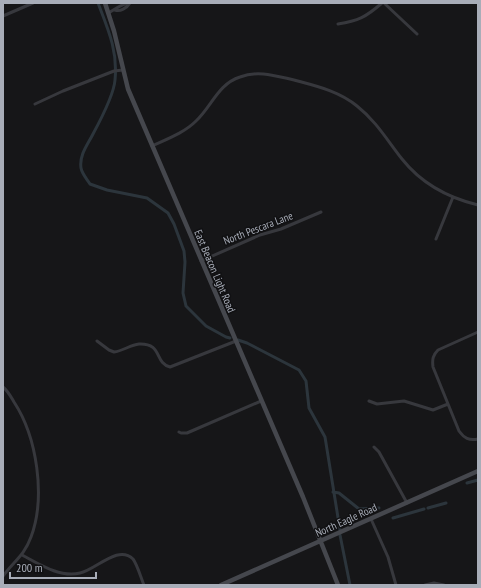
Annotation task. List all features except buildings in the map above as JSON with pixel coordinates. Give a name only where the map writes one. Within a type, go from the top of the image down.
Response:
[{"type":"main road","name":"East Beacon Light Road","points":[[105,3],[128,89],[236,341],[338,585]]},
{"type":"main road","name":"North Eagle Road","points":[[221,585],[478,471]]},
{"type":"street","points":[[3,16],[33,3]]},
{"type":"street","points":[[108,13],[125,8],[131,3]]},
{"type":"street","points":[[338,24],[361,18],[383,3],[417,34]]},
{"type":"street","points":[[35,104],[63,91],[115,71],[123,70]]},
{"type":"street","points":[[152,146],[189,128],[200,118],[221,89],[233,80],[249,74],[260,73],[272,75],[323,88],[345,98],[356,105],[376,124],[415,174],[441,192],[478,205]]},
{"type":"street","points":[[436,239],[453,197]]},
{"type":"street","name":"North Pescara Lane","points":[[201,261],[260,235],[281,230],[321,212]]},
{"type":"street","points":[[478,332],[438,350],[433,358],[433,367],[459,431],[465,437],[474,440],[478,439]]},
{"type":"street","points":[[97,341],[114,352],[138,344],[152,347],[162,361],[170,367],[236,341]]},
{"type":"street","points":[[3,388],[20,410],[32,443],[37,470],[39,494],[36,518],[31,537],[22,555],[3,576]]},
{"type":"street","points":[[179,432],[187,433],[261,401]]},
{"type":"street","points":[[369,401],[377,404],[404,402],[433,410],[448,404]]},
{"type":"street","points":[[374,447],[379,452],[407,503]]},
{"type":"street","points":[[371,519],[388,557],[396,585]]},
{"type":"street","points":[[22,555],[45,567],[64,574],[79,574],[90,570],[114,555],[121,554],[134,560],[144,585]]},
{"type":"street","points":[[425,585],[434,583],[444,585]]},
{"type":"waterway","points":[[98,3],[109,31],[114,50],[116,69],[112,93],[81,159],[83,174],[90,184],[107,190],[147,198],[168,213],[174,224],[184,251],[185,262],[183,293],[186,306],[206,326],[230,338]]},
{"type":"waterway","points":[[238,340],[247,343],[299,370],[306,381],[309,408],[325,437],[340,530]]},
{"type":"waterway","points":[[467,483],[478,480]]},
{"type":"waterway","points":[[333,492],[339,493],[359,509],[379,508]]},
{"type":"waterway","points":[[428,508],[446,503]]},
{"type":"waterway","points":[[393,518],[424,509]]},
{"type":"waterway","points":[[340,535],[350,585]]}]
